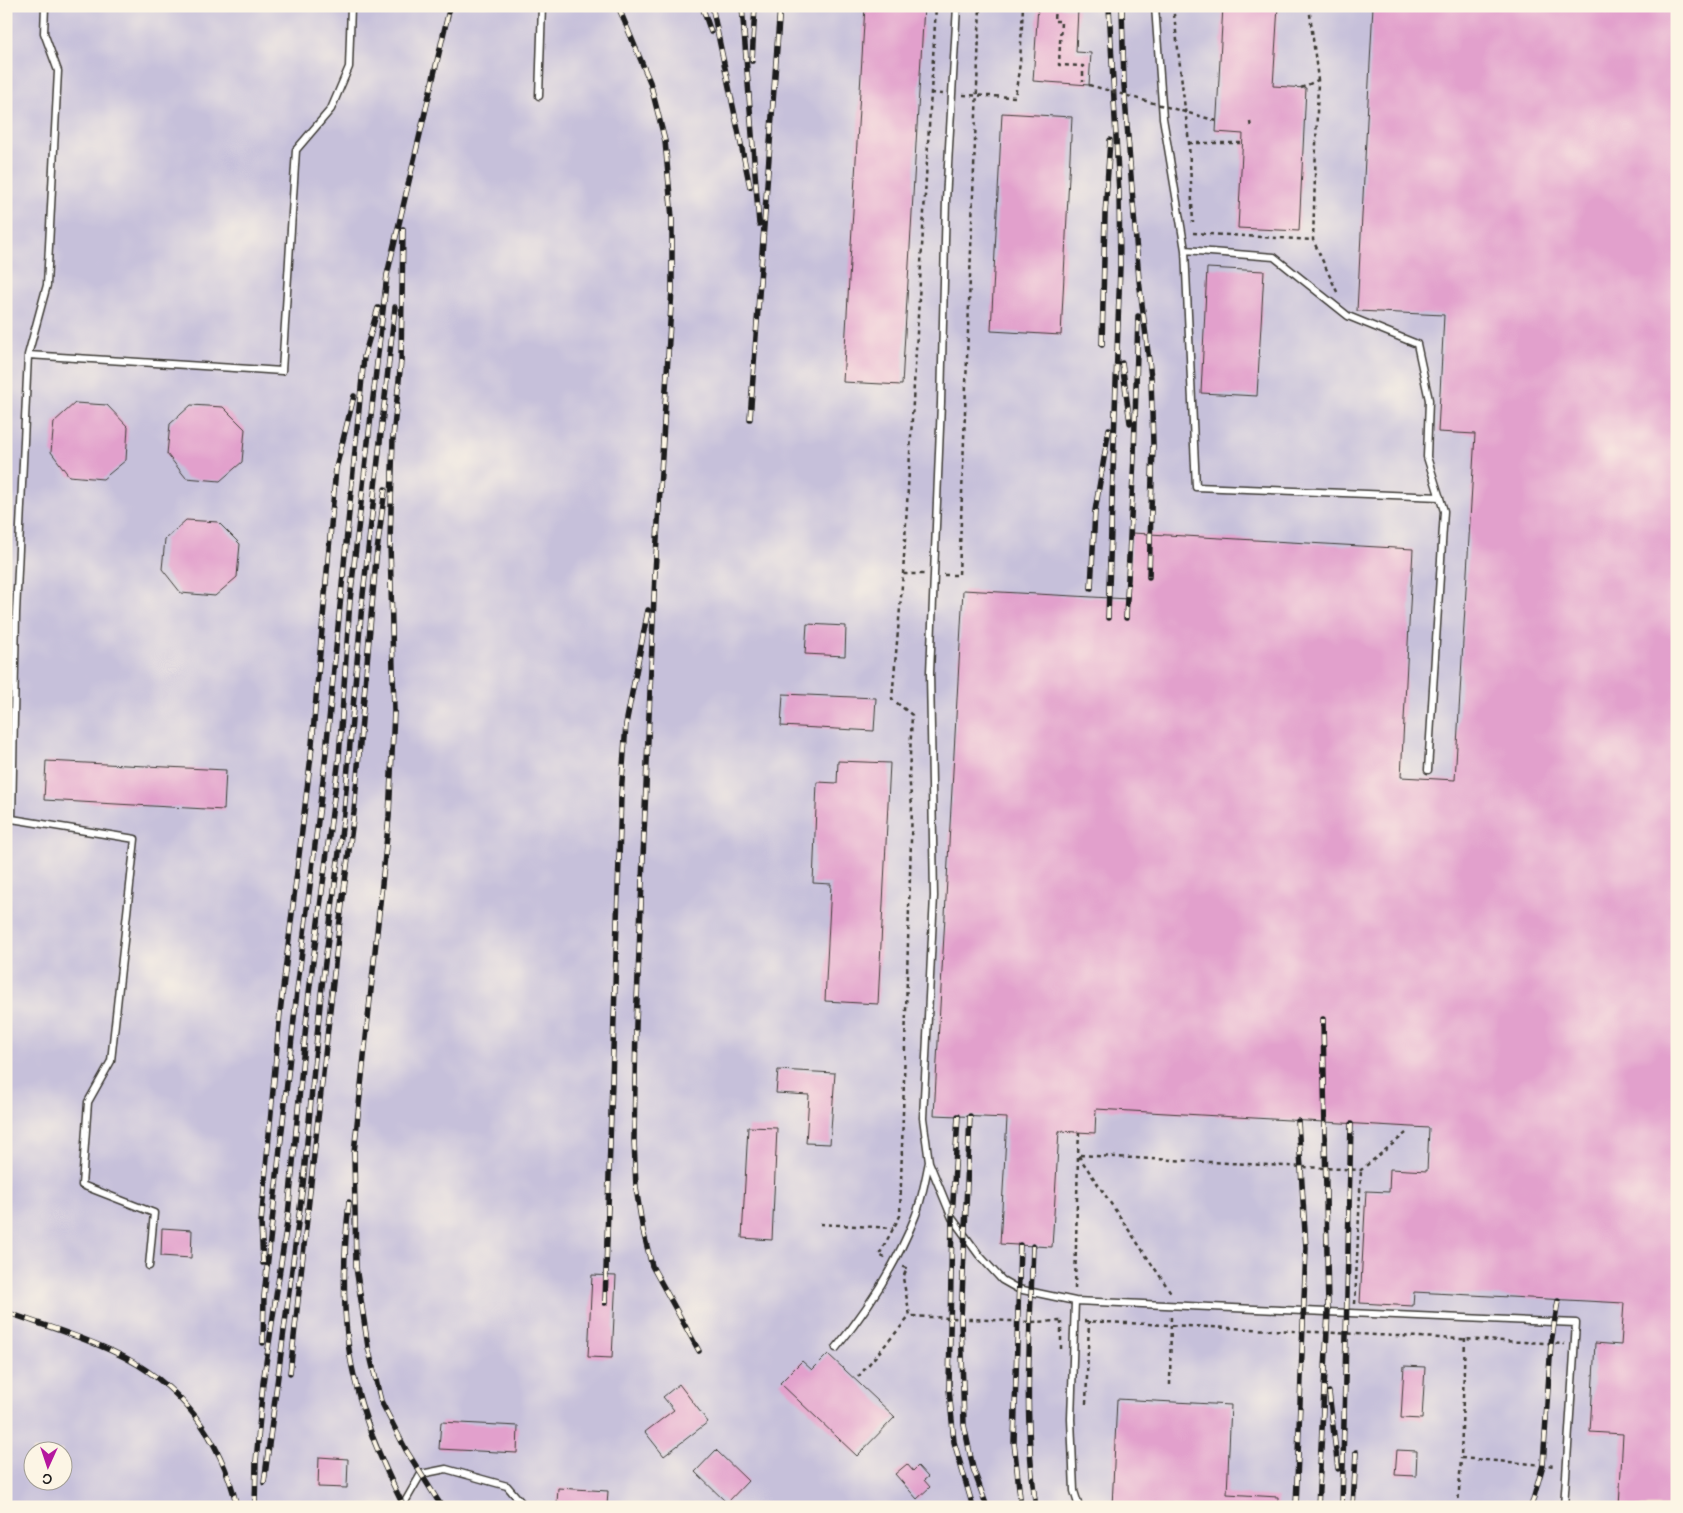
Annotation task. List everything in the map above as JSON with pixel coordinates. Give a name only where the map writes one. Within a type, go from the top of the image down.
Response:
[{"type":"lane","points":[[45,6],[44,33],[58,71],[47,285],[28,355],[16,612],[12,820],[135,839],[111,1061],[88,1102],[82,1185],[154,1213],[149,1266]]},
{"type":"lane","points":[[28,355],[282,371],[296,150],[331,109],[349,67],[351,6]]},
{"type":"lane","points":[[540,96],[542,6]]},
{"type":"lane","points":[[957,6],[951,94],[930,672],[934,896],[923,1118],[929,1162],[952,1218],[979,1255],[1002,1280],[1032,1293],[1075,1301],[1576,1323],[1564,1507]]},
{"type":"lane","points":[[1155,6],[1163,118],[1186,250],[1196,487],[1440,497]]},
{"type":"lane","points":[[1186,250],[1274,257],[1348,316],[1417,344],[1429,400],[1427,457],[1444,510],[1428,770]]},
{"type":"lane","points":[[836,1348],[860,1319],[894,1262],[916,1216],[929,1162]]},
{"type":"lane","points":[[1075,1301],[1071,1419],[1074,1491],[1079,1507]]},
{"type":"lane","points":[[402,1507],[421,1474],[446,1469],[507,1486],[525,1507]]},
{"type":"path","points":[[910,1316],[903,1278],[907,1268],[879,1255],[900,1216],[903,1153],[912,806],[909,775],[912,715],[892,699],[903,574],[936,6]]},
{"type":"path","points":[[903,574],[959,575],[980,6]]},
{"type":"path","points":[[930,93],[1015,97],[1020,63],[1023,6]]},
{"type":"path","points":[[1173,6],[1189,143],[1193,234],[1313,240]]},
{"type":"path","points":[[1309,6],[1318,80],[1313,240],[1348,316]]},
{"type":"path","points":[[1055,7],[1054,21],[1061,21],[1059,65],[1083,66],[1083,82]]},
{"type":"path","points":[[1301,88],[1318,80]]},
{"type":"path","points":[[1089,85],[1217,121]]},
{"type":"path","points":[[1250,122],[1251,128]]},
{"type":"path","points":[[1189,143],[1243,143]]},
{"type":"path","points":[[1075,1301],[1079,1132]]},
{"type":"path","points":[[1078,1155],[1361,1170],[1406,1133]]},
{"type":"path","points":[[1078,1155],[1172,1293],[1170,1385]]},
{"type":"path","points":[[1353,1333],[1361,1170]]},
{"type":"path","points":[[820,1224],[893,1228]]},
{"type":"path","points":[[910,1316],[1030,1322],[1074,1320],[1465,1338],[1566,1344],[1566,1353]]},
{"type":"path","points":[[858,1377],[910,1316]]},
{"type":"path","points":[[1086,1404],[1089,1322]]},
{"type":"path","points":[[1458,1507],[1465,1338]]},
{"type":"path","points":[[1461,1458],[1558,1467],[1558,1457]]},
{"type":"shaded area","points":[[6,6],[1677,6],[1677,1507],[6,1507]]},
{"type":"building","points":[[865,6],[924,6],[902,385],[843,382]]},
{"type":"building","points":[[1038,6],[1078,9],[1076,52],[1091,53],[1089,85],[1033,81]]},
{"type":"building","points":[[1223,6],[1278,6],[1273,86],[1306,88],[1299,231],[1238,228],[1243,134],[1216,132]]},
{"type":"building","points":[[1373,6],[1677,6],[1677,1507],[1619,1507],[1623,1434],[1590,1432],[1595,1343],[1621,1345],[1624,1303],[1414,1292],[1413,1306],[1360,1303],[1366,1191],[1389,1192],[1390,1169],[1427,1171],[1429,1128],[1096,1109],[1095,1133],[1059,1131],[1052,1247],[1000,1244],[1007,1118],[934,1115],[963,590],[1129,599],[1132,533],[1413,549],[1401,777],[1455,780],[1475,434],[1438,432],[1444,315],[1357,311]]},
{"type":"building","points":[[1002,113],[1072,117],[1061,335],[991,331]]},
{"type":"building","points":[[1207,268],[1264,271],[1257,396],[1201,393]]},
{"type":"building","points":[[75,403],[107,405],[128,427],[126,460],[103,479],[69,476],[51,452],[54,422]]},
{"type":"building","points":[[191,405],[223,407],[245,429],[242,462],[220,481],[186,478],[167,454],[170,424]]},
{"type":"building","points":[[186,520],[218,522],[240,544],[237,577],[215,596],[181,593],[162,569],[165,539]]},
{"type":"building","points":[[807,624],[846,626],[845,656],[805,654]]},
{"type":"building","points":[[783,694],[876,698],[874,731],[781,726]]},
{"type":"building","points":[[46,761],[226,770],[224,810],[44,800]]},
{"type":"building","points":[[838,761],[890,763],[878,1004],[825,1001],[831,884],[813,883],[817,782],[837,783]]},
{"type":"building","points":[[778,1070],[835,1073],[830,1144],[806,1143],[809,1095],[776,1093]]},
{"type":"building","points":[[748,1127],[777,1128],[772,1240],[742,1238]]},
{"type":"building","points":[[162,1228],[192,1230],[191,1258],[161,1256]]},
{"type":"building","points":[[592,1275],[616,1276],[612,1358],[588,1357]]},
{"type":"building","points":[[828,1354],[895,1417],[857,1456],[780,1383],[802,1361],[812,1370]]},
{"type":"building","points":[[1404,1366],[1425,1367],[1422,1419],[1401,1418]]},
{"type":"building","points":[[679,1384],[708,1422],[664,1456],[645,1432],[674,1410],[663,1397]]},
{"type":"building","points":[[1117,1399],[1231,1405],[1227,1494],[1278,1497],[1278,1507],[1112,1507]]},
{"type":"building","points":[[441,1422],[518,1426],[517,1453],[439,1449]]},
{"type":"building","points":[[716,1450],[748,1481],[727,1503],[695,1472]]},
{"type":"building","points":[[1397,1450],[1417,1451],[1416,1476],[1395,1475]]},
{"type":"building","points":[[319,1457],[348,1459],[347,1488],[318,1487]]},
{"type":"building","points":[[907,1464],[913,1471],[918,1466],[928,1477],[924,1480],[930,1487],[917,1499],[895,1474]]},
{"type":"building","points":[[558,1488],[608,1491],[607,1506],[557,1503]]},
{"type":"waterway","points":[[6,1500],[11,1507]]},
{"type":"railway","points":[[255,1507],[256,1462],[263,1383],[288,1216],[309,993],[339,758],[350,600],[387,275],[450,6]]},
{"type":"railway","points":[[618,6],[650,82],[665,141],[672,218],[672,289],[655,573],[636,1024],[634,1140],[636,1188],[643,1231],[652,1266],[699,1351]]},
{"type":"railway","points":[[702,6],[711,32]]},
{"type":"railway","points":[[712,6],[750,187]]},
{"type":"railway","points":[[742,6],[759,224]]},
{"type":"railway","points":[[752,61],[755,6]]},
{"type":"railway","points":[[750,419],[780,6]]},
{"type":"railway","points":[[1108,618],[1120,266],[1119,193],[1109,6]]},
{"type":"railway","points":[[1122,6],[1124,85],[1139,280],[1151,377],[1153,445],[1149,577]]},
{"type":"railway","points":[[1102,345],[1105,215],[1110,140]]},
{"type":"railway","points":[[403,229],[401,361],[393,437],[390,542],[394,712],[389,817],[354,1153],[356,1267],[368,1347],[381,1401],[406,1450],[442,1507]]},
{"type":"railway","points":[[264,1483],[303,1185],[321,994],[344,813],[362,604],[395,307]]},
{"type":"railway","points":[[263,1343],[264,1296],[297,991],[324,772],[364,357],[378,308]]},
{"type":"railway","points":[[1126,618],[1134,457],[1138,316]]},
{"type":"railway","points":[[1122,363],[1130,423]]},
{"type":"railway","points":[[263,1263],[261,1223],[280,1013],[311,756],[336,468],[354,396]]},
{"type":"railway","points":[[1091,588],[1095,511],[1109,429]]},
{"type":"railway","points":[[290,1373],[339,928],[354,812],[376,559],[385,489]]},
{"type":"railway","points":[[605,1303],[621,796],[626,724],[648,610]]},
{"type":"railway","points":[[1318,1507],[1328,1311],[1323,1019]]},
{"type":"railway","points":[[958,1116],[952,1218],[949,1389],[954,1442],[973,1507]]},
{"type":"railway","points":[[970,1116],[961,1319],[964,1425],[973,1468],[987,1507]]},
{"type":"railway","points":[[1296,1507],[1306,1248],[1298,1121]]},
{"type":"railway","points":[[1342,1507],[1351,1124]]},
{"type":"railway","points":[[349,1202],[345,1245],[344,1289],[350,1355],[358,1393],[369,1427],[404,1507]]},
{"type":"railway","points":[[1020,1245],[1014,1442],[1021,1507]]},
{"type":"railway","points":[[1033,1246],[1029,1344],[1029,1409],[1032,1475],[1036,1507]]},
{"type":"railway","points":[[1531,1507],[1543,1465],[1551,1343],[1558,1301]]},
{"type":"railway","points":[[6,1312],[101,1346],[137,1364],[158,1379],[194,1414],[208,1435],[230,1481],[237,1507]]},
{"type":"railway","points":[[1329,1392],[1338,1469]]},
{"type":"railway","points":[[1353,1507],[1356,1452]]}]
